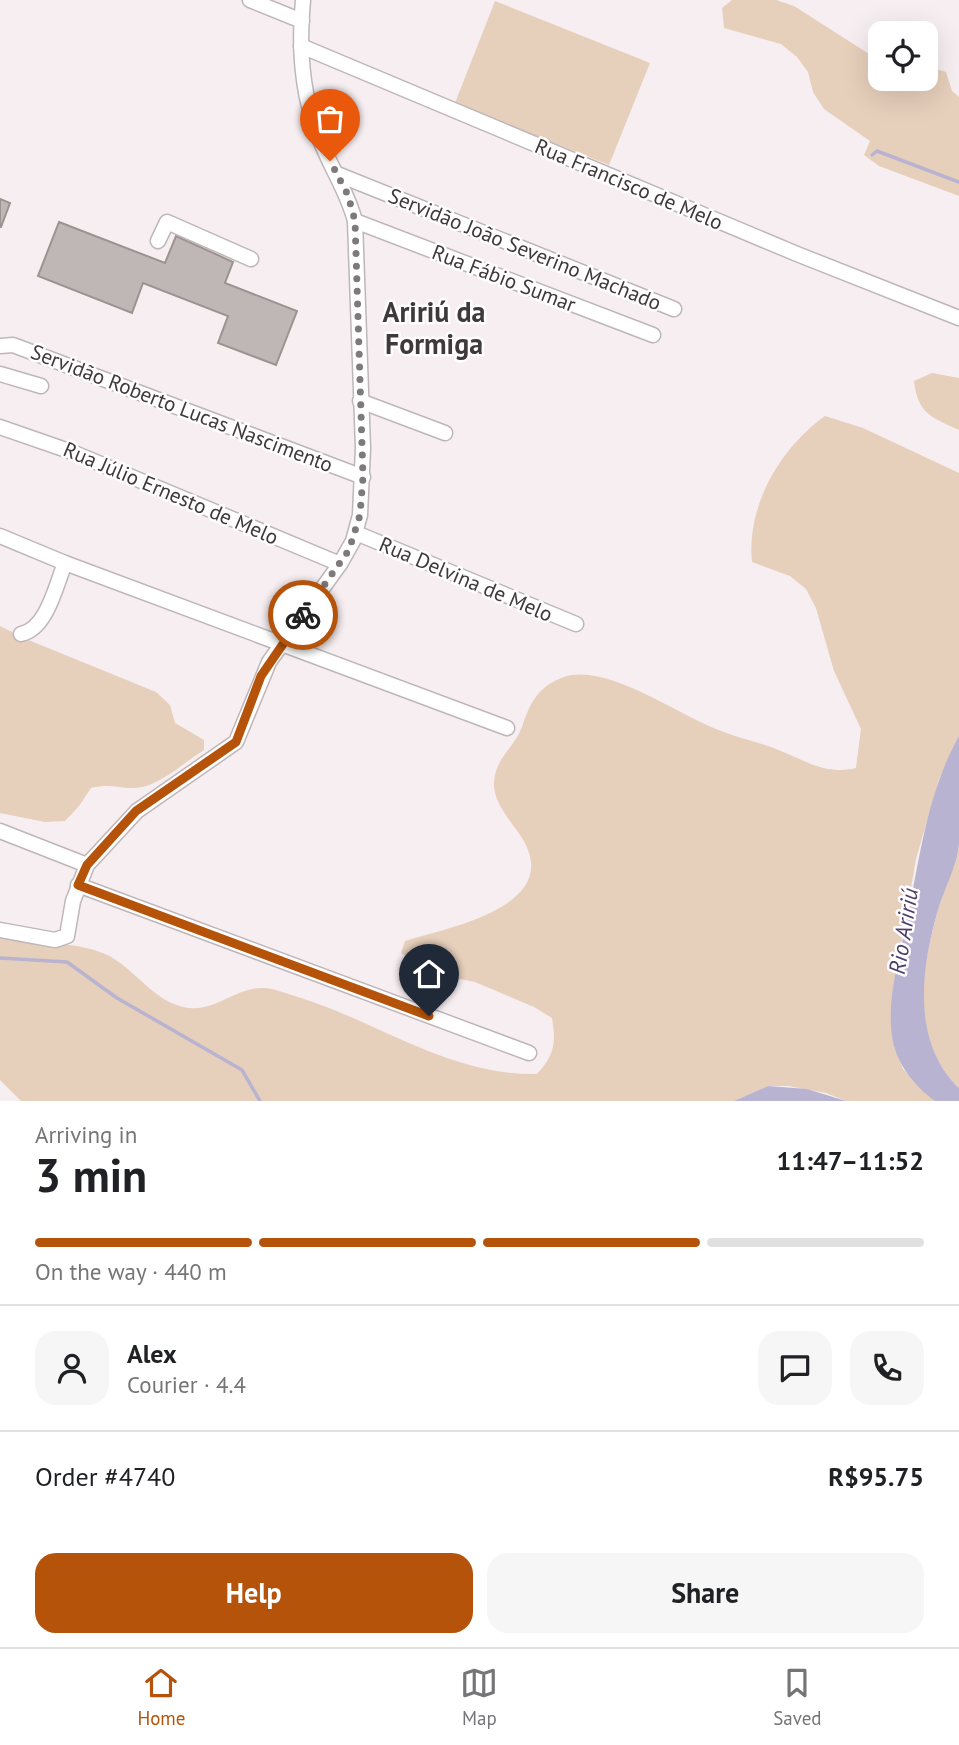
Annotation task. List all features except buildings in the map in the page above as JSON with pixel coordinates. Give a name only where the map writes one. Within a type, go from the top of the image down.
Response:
[{"type":"street","points":[[250,0],[302,21]]},
{"type":"street","points":[[0,930],[55,940],[67,936],[78,885],[87,865],[136,811],[236,742],[261,676],[340,564],[356,533],[363,477],[355,221],[348,195],[323,148],[307,104],[302,46],[303,0]]},
{"type":"street","name":"Rua Francisco de Melo","points":[[302,46],[773,244],[959,318]]},
{"type":"street","name":"Servidão João Severino Machado","points":[[337,174],[674,309]]},
{"type":"street","name":"Rua Fábio Sumar","points":[[355,221],[653,335]]},
{"type":"street","points":[[158,242],[167,222],[251,259]]},
{"type":"street","name":"Servidão Roberto Lucas Nascimento","points":[[0,346],[13,345],[363,477]]},
{"type":"street","name":"Servidão Roberto Lucas Nascimento","points":[[0,374],[41,386]]},
{"type":"street","points":[[360,401],[445,433]]},
{"type":"street","name":"Rua Júlio Ernesto de Melo","points":[[0,427],[72,452],[340,564]]},
{"type":"street","name":"Rua Delvina de Melo","points":[[356,533],[576,624]]},
{"type":"street","points":[[0,536],[65,564],[507,728]]},
{"type":"street","points":[[21,634],[30,632],[39,624],[65,564]]},
{"type":"street","points":[[0,831],[87,865]]},
{"type":"street","points":[[78,885],[529,1054]]},
{"type":"shaded area","points":[[732,0],[776,0],[794,6],[868,53],[868,91],[938,91],[938,70],[946,72],[952,91],[959,97],[959,196],[879,166],[864,155],[870,141],[824,109],[813,92],[808,72],[797,57],[781,44],[724,28],[722,8]]},
{"type":"shaded area","points":[[495,1],[650,63],[609,165],[455,103]]},
{"type":"shaded area","points":[[932,373],[959,378],[959,430],[928,413],[919,401],[914,381]]},
{"type":"shaded area","points":[[825,416],[863,428],[959,473],[959,736],[939,779],[916,859],[895,981],[894,1046],[903,1069],[935,1101],[846,1101],[826,1093],[788,1086],[768,1086],[734,1101],[21,1101],[0,1080],[0,939],[67,945],[105,954],[155,993],[177,1005],[199,1008],[255,988],[265,988],[330,1009],[445,1057],[505,1072],[537,1074],[548,1061],[553,1048],[552,1018],[534,1007],[475,982],[435,974],[401,953],[405,941],[495,911],[515,897],[528,881],[531,862],[522,838],[497,798],[495,774],[519,734],[536,696],[548,685],[564,677],[600,677],[620,683],[699,722],[817,766],[835,770],[856,768],[861,729],[834,671],[816,608],[806,589],[790,576],[752,562],[755,520],[769,480],[794,445]]},
{"type":"shaded area","points":[[0,626],[156,692],[170,705],[175,723],[204,740],[204,750],[168,775],[146,786],[91,788],[65,821],[45,822],[0,813]]},
{"type":"shaded area","points":[[959,736],[959,844],[956,861],[932,932],[927,956],[924,1004],[933,1049],[944,1070],[959,1088],[959,1101],[935,1101],[910,1077],[900,1062],[891,1031],[892,999],[926,826],[939,780]]},
{"type":"shaded area","points":[[959,846],[959,1088],[939,1062],[928,1033],[924,1002],[925,970],[931,937]]},
{"type":"shaded area","points":[[768,1086],[807,1089],[846,1101],[734,1101]]},
{"type":"waterway","points":[[872,155],[877,151],[959,182]]},
{"type":"waterway","points":[[0,958],[67,962],[117,998],[242,1070],[260,1101]]},
{"type":"way so far","points":[[303,615],[349,550],[360,515],[363,477],[355,221],[348,195],[330,161]]},
{"type":"district","name":"Aririú da Formiga","points":[[434,327]]},
{"type":"route","points":[[303,615],[261,676],[247,719],[236,742],[136,811],[87,865],[78,885],[429,1016]]},
{"type":"water label","name":"Rio Aririú","points":[[903,931]]}]
